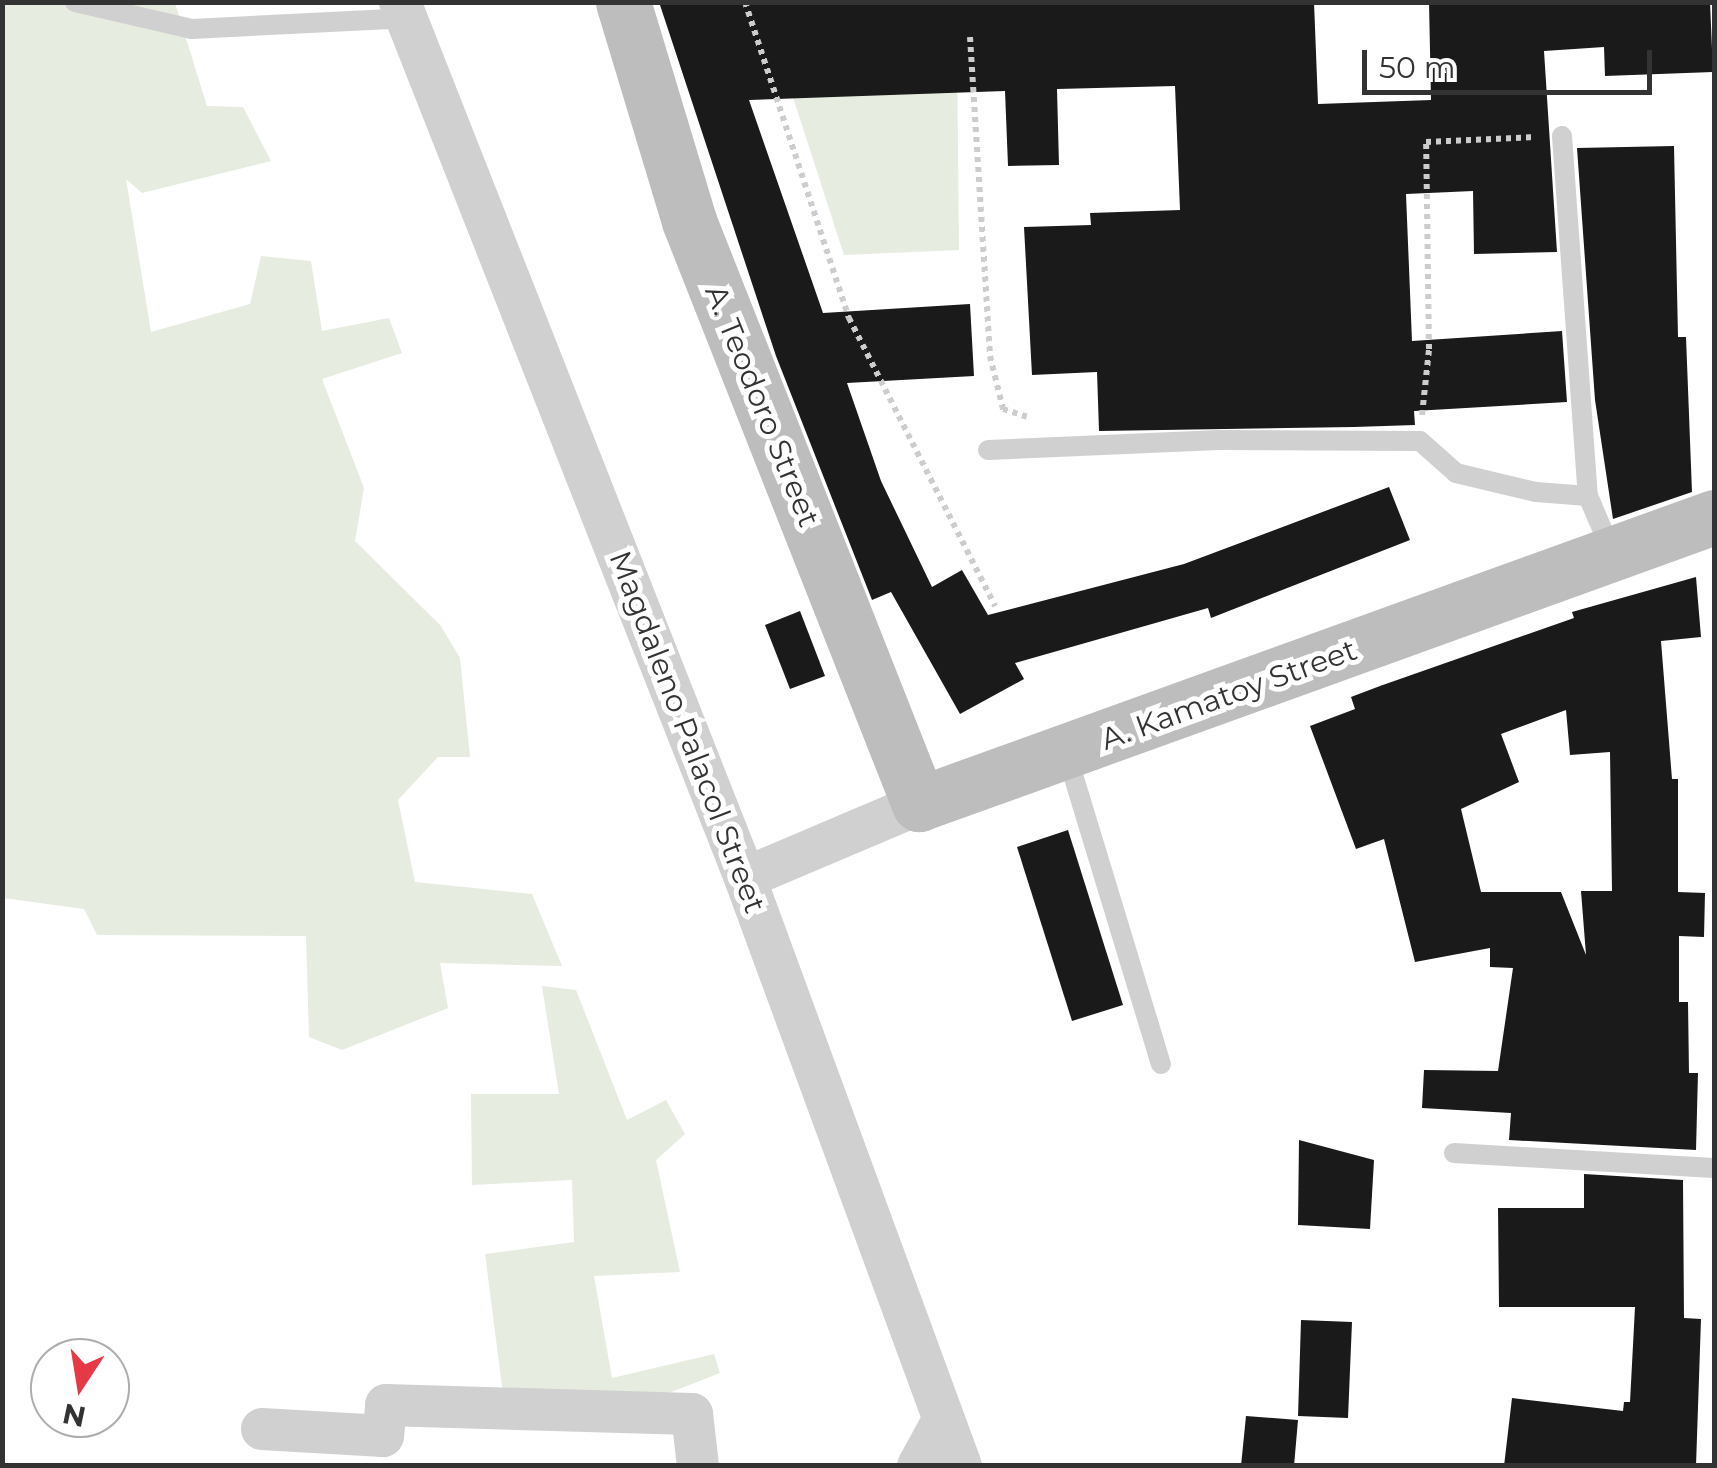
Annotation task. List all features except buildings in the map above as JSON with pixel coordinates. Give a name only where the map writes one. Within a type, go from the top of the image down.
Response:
[{"type":"street","name":"A. Teodoro Street","points":[[623,2],[689,221],[919,804]]},
{"type":"street","name":"Magdaleno Palacol Street","points":[[403,10],[745,878],[941,1424],[960,1466]]},
{"type":"street","name":"A. Kamatoy Street","points":[[745,878],[919,804],[1067,755],[1714,517]]},
{"type":"street","points":[[262,1429],[384,1436],[386,1405],[692,1414],[698,1466]]},
{"type":"street","points":[[918,1466],[941,1424]]},
{"type":"lane","points":[[75,2],[192,29],[403,10]]},
{"type":"lane","points":[[1562,136],[1588,496],[1599,535],[1613,554]]},
{"type":"lane","points":[[988,450],[1420,441],[1456,473],[1536,492],[1588,496]]},
{"type":"lane","points":[[1067,755],[1161,1064]]},
{"type":"lane","points":[[1454,1153],[1714,1168]]},
{"type":"path","points":[[745,2],[849,318],[995,606]]},
{"type":"path","points":[[970,37],[990,356],[1004,408],[1039,421]]},
{"type":"path","points":[[1420,441],[1429,348],[1426,142],[1562,136]]},
{"type":"shaded area","points":[[3,3],[175,3],[207,106],[243,107],[271,161],[142,193],[126,179],[151,332],[250,304],[261,256],[311,261],[322,331],[389,318],[402,353],[322,379],[364,488],[355,541],[441,626],[460,658],[470,757],[438,757],[398,800],[415,882],[532,894],[562,966],[440,963],[448,1008],[342,1050],[309,1037],[306,936],[97,935],[84,909],[3,898]]},
{"type":"shaded area","points":[[778,51],[957,55],[959,250],[844,255]]},
{"type":"shaded area","points":[[542,986],[576,990],[627,1120],[666,1100],[685,1134],[656,1160],[680,1272],[594,1276],[612,1378],[714,1354],[720,1373],[656,1398],[503,1394],[485,1254],[574,1242],[572,1180],[472,1185],[471,1094],[559,1094]]}]
